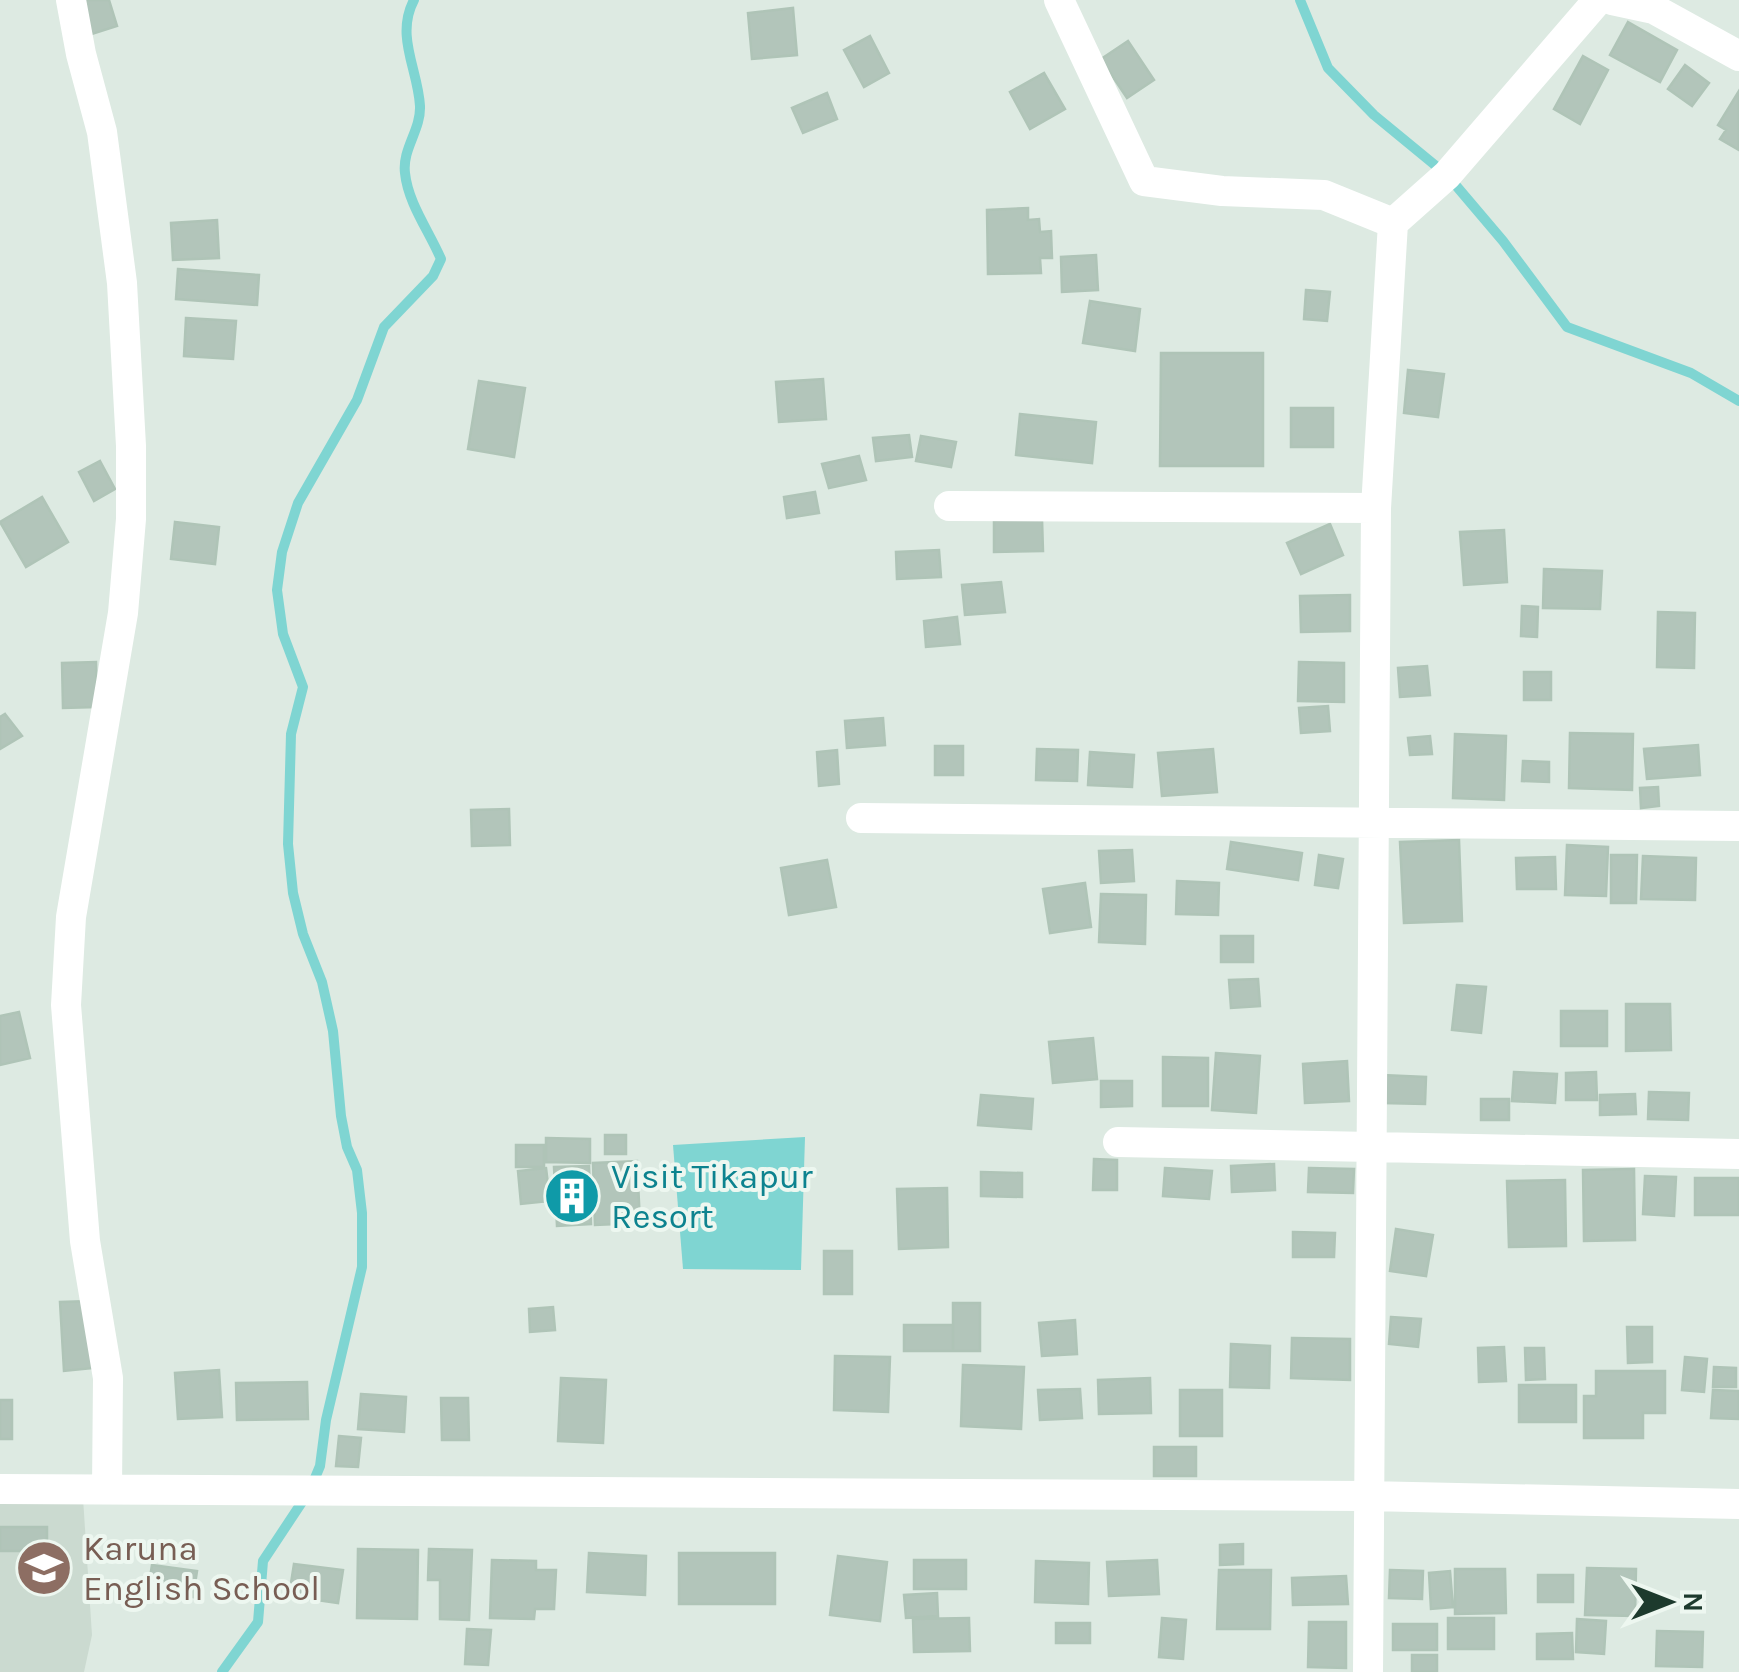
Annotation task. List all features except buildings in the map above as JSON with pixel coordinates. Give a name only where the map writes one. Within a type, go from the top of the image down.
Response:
[{"type":"street","points":[[71,0],[102,132],[115,226],[132,446],[123,613],[71,917],[66,1005],[85,1241],[108,1378],[107,1489]]},
{"type":"street","points":[[1059,0],[1144,181],[1324,195],[1393,223]]},
{"type":"street","points":[[1368,1672],[1376,508],[1393,223],[1446,175],[1598,0]]},
{"type":"street","points":[[1612,0],[1654,9],[1735,47]]},
{"type":"street","points":[[949,506],[1376,508]]},
{"type":"street","points":[[861,818],[1739,826]]},
{"type":"street","points":[[1118,1142],[1739,1154]]},
{"type":"street","points":[[0,1489],[1367,1496],[1739,1504]]},
{"type":"shaded area","name":"Karuna English School","points":[[83,1498],[92,1635],[84,1672],[0,1672],[0,1500]]},
{"type":"water","points":[[805,1137],[801,1270],[683,1269],[673,1145]]},
{"type":"waterway","points":[[222,1672],[258,1622],[263,1561],[310,1490],[320,1466],[326,1420],[362,1267],[357,1170],[347,1147],[341,1116],[333,1031],[322,982],[303,934],[293,893],[288,844],[291,734],[303,687],[283,634],[277,590],[282,552],[298,503],[357,400],[384,327],[433,276],[441,259],[415,206],[405,173],[420,106],[407,40],[414,0]]},
{"type":"waterway","points":[[1300,0],[1328,68],[1374,115],[1447,175],[1503,241],[1567,327],[1691,373],[1739,401]]},
{"type":"place","name":"Visit Tikapur Resort","points":[[572,1196]]},
{"type":"place","name":"Karuna English School","points":[[44,1568]]}]
